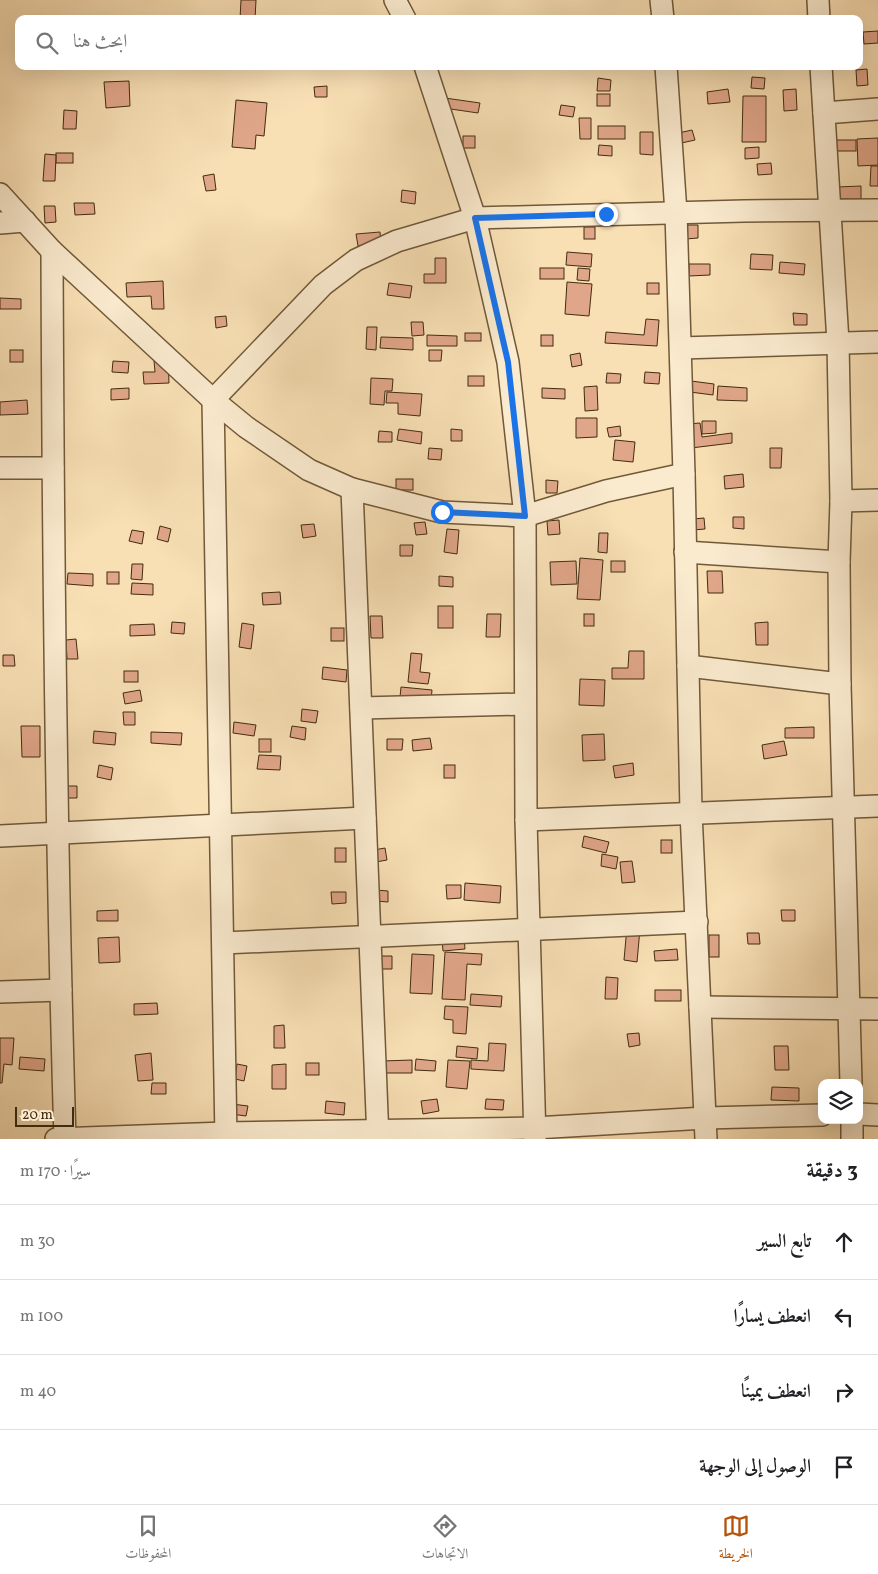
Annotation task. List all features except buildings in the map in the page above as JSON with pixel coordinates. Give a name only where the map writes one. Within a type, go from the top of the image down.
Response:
[{"type":"street","points":[[395,0],[403,15]]},
{"type":"street","points":[[662,0],[663,15]]},
{"type":"street","points":[[818,0],[819,15]]},
{"type":"street","points":[[427,70],[475,218],[508,362],[525,516],[526,820],[535,1133]]},
{"type":"street","points":[[666,70],[676,213],[681,348],[691,812],[706,1139]]},
{"type":"street","points":[[822,70],[838,342],[841,501],[839,562],[840,684],[851,1079]]},
{"type":"street","points":[[824,113],[878,109]]},
{"type":"street","points":[[0,194],[52,250],[213,400],[246,427],[309,470],[352,489],[442,512],[525,516],[606,491],[684,474]]},
{"type":"street","points":[[226,1136],[213,400],[323,285],[356,260],[396,241],[475,218],[878,210]]},
{"type":"street","points":[[0,223],[25,221]]},
{"type":"street","points":[[52,250],[60,990],[65,1139]]},
{"type":"street","points":[[681,348],[878,342]]},
{"type":"street","points":[[0,468],[53,468]]},
{"type":"street","points":[[352,489],[378,1135]]},
{"type":"street","points":[[841,501],[878,500]]},
{"type":"street","points":[[686,552],[839,562]]},
{"type":"street","points":[[688,666],[840,684]]},
{"type":"street","points":[[360,708],[525,704]]},
{"type":"street","points":[[526,820],[878,806]]},
{"type":"street","points":[[0,836],[365,818]]},
{"type":"street","points":[[223,943],[697,922]]},
{"type":"street","points":[[0,992],[60,990]]},
{"type":"street","points":[[700,1007],[878,1009]]},
{"type":"street","points":[[863,1114],[878,1115]]},
{"type":"street","points":[[56,1139],[535,1133],[705,1118],[818,1115]]},
{"type":"street","points":[[852,1124],[852,1139]]},
{"type":"route","points":[[442,512],[525,516],[508,362],[475,218],[606,214]]}]
